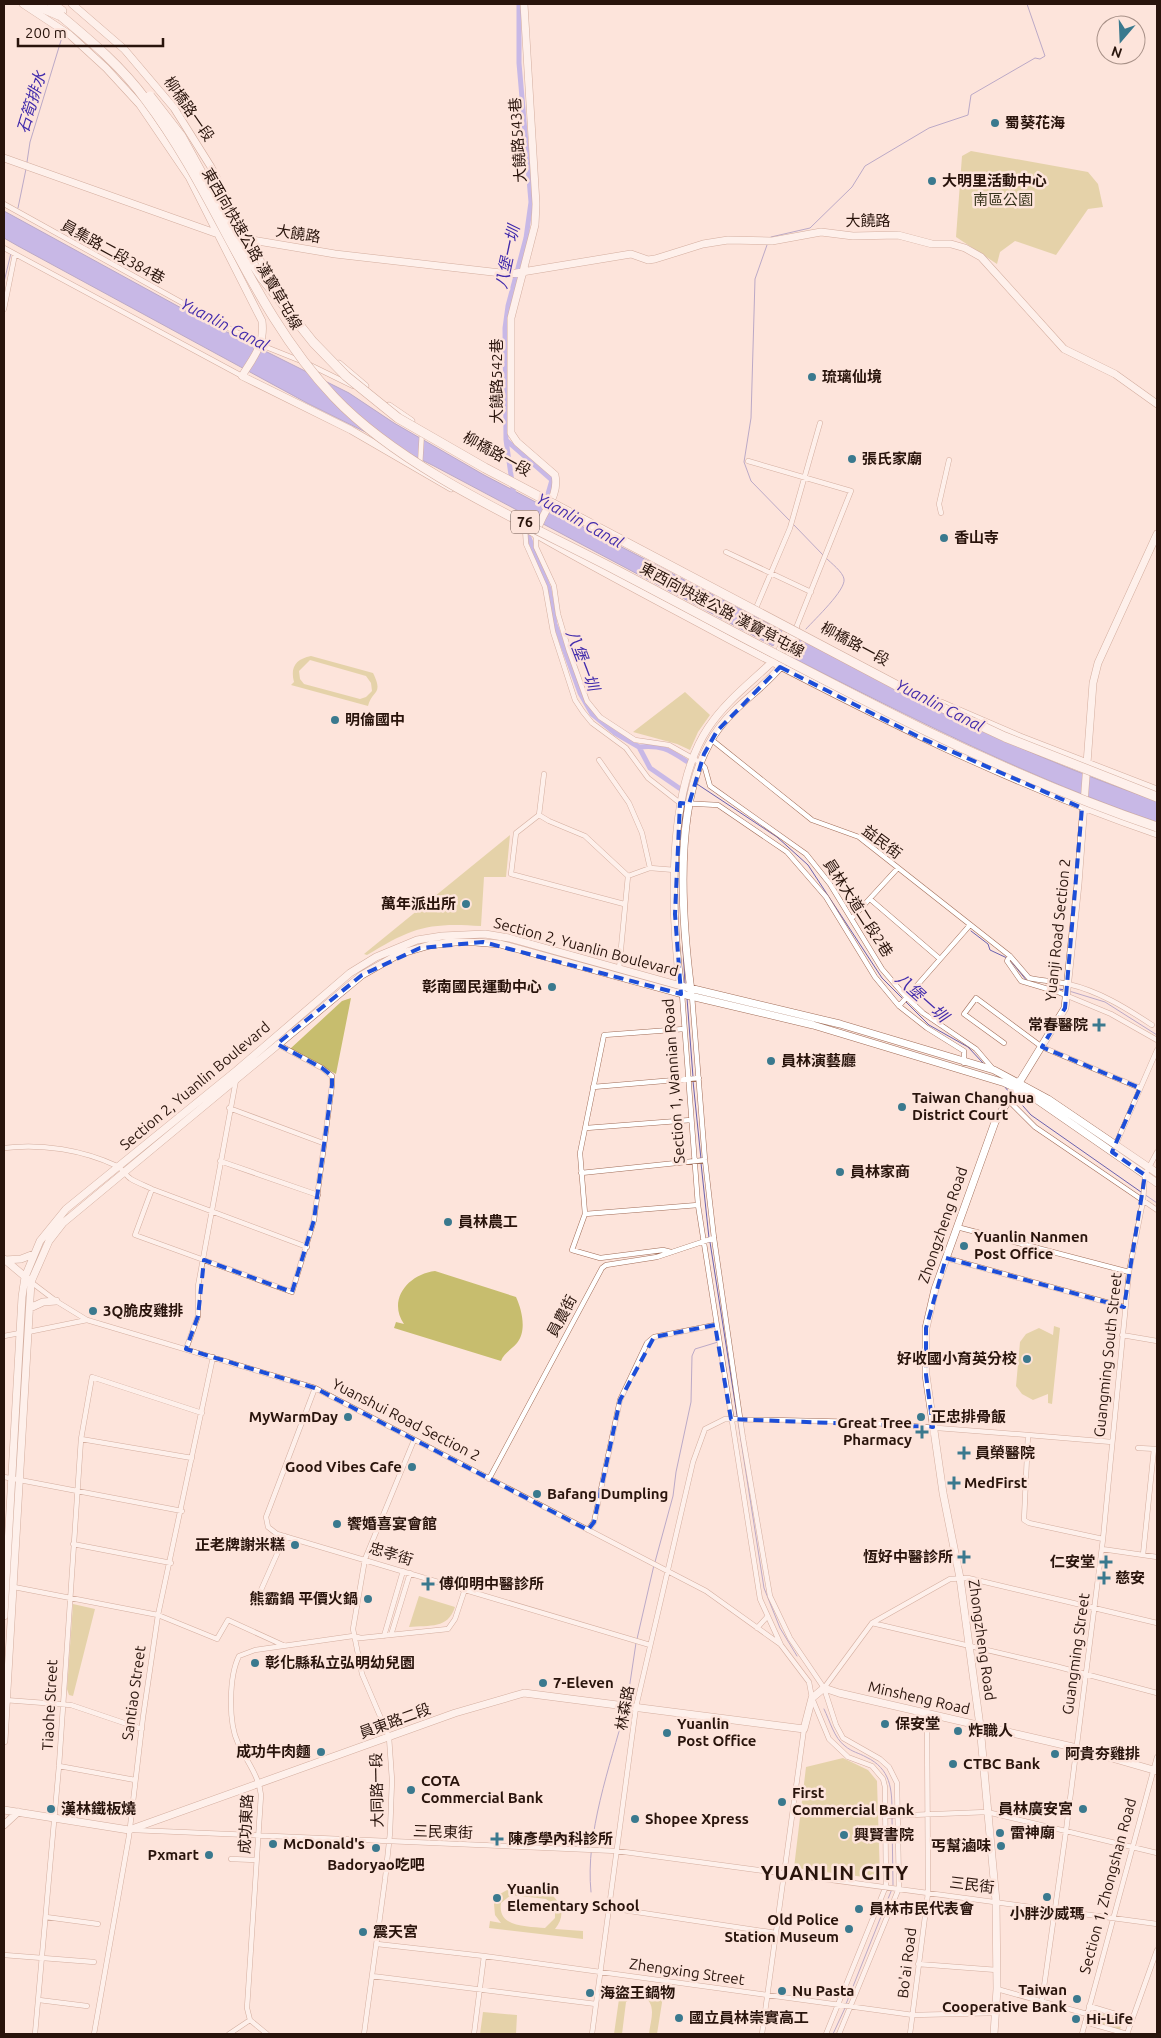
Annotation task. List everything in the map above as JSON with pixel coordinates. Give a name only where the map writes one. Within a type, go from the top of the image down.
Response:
[{"type":"highway","points":[[33,4],[61,10]]},
{"type":"highway","name":"東西向快速公路 漢寶草屯線","points":[[44,4],[61,10],[113,61],[146,100],[197,180],[257,292],[283,334],[308,368],[336,399],[383,439],[470,493],[854,695],[996,763],[1157,826]]},
{"type":"highway","name":"東西向快速公路 漢寶草屯線","points":[[52,4],[100,42],[132,76],[180,136],[243,249],[313,342],[346,376],[398,418],[484,468],[913,694],[1005,737],[1157,797]]},
{"type":"street","points":[[23,4],[70,36],[106,68],[140,105],[189,177],[216,234],[262,321],[263,337],[261,345],[242,376]]},
{"type":"street","name":"柳橋路一段","points":[[72,4],[124,49],[174,108],[211,166],[247,239],[268,276],[304,326],[333,358],[375,395],[422,428],[550,503],[915,690],[1008,732],[1086,764],[1157,790]]},
{"type":"street","name":"大饒路543巷","points":[[523,273],[535,225],[536,204],[524,4]]},
{"type":"street","name":"大饒路","points":[[4,158],[216,234],[336,254],[510,274],[631,254],[648,260],[703,244],[728,240],[772,241],[821,232],[854,236],[898,235],[932,244],[951,244],[965,248],[981,257],[1064,349],[1115,374],[1157,404]]},
{"type":"street","name":"員集路二段384巷","points":[[4,204],[46,230],[261,345],[375,395]]},
{"type":"street","points":[[4,248],[242,376],[351,430],[420,472],[780,667],[922,738],[1082,808],[1157,834]]},
{"type":"street","points":[[4,309],[15,254]]},
{"type":"street","name":"大饒路542巷","points":[[523,273],[511,318],[511,433],[517,442],[555,475],[555,492],[550,503]]},
{"type":"street","points":[[756,608],[790,528],[820,423]]},
{"type":"street","points":[[420,472],[422,428]]},
{"type":"street","points":[[941,512],[939,504],[950,460]]},
{"type":"street","points":[[748,461],[851,491],[812,592],[783,655]]},
{"type":"street","points":[[550,503],[538,527],[536,547],[554,586],[558,614],[587,701],[600,718],[634,740],[669,745],[696,763]]},
{"type":"street","points":[[525,528],[526,544],[545,587],[553,632],[575,700],[592,723],[626,748],[648,778],[681,799],[718,805],[787,852],[826,897],[875,977],[899,1006],[927,1028],[964,1051],[964,1063]]},
{"type":"street","points":[[1086,764],[1094,683],[1098,663],[1157,534]]},
{"type":"street","points":[[726,552],[812,592]]},
{"type":"street","name":"Section 1, Wannian Road","points":[[783,655],[772,662],[717,716],[702,739],[690,801],[683,886],[705,1160],[714,1238],[740,1418],[770,1596],[790,1638],[824,1688],[836,1725],[843,1738],[880,1759],[894,1774],[897,1782],[899,1888]]},
{"type":"street","name":"Section 1, Wannian Road","points":[[781,1645],[760,1599],[703,1242],[693,1161],[686,1079],[675,914],[675,870],[681,799],[696,763],[733,712],[780,667],[783,655]]},
{"type":"street","name":"益民街","points":[[712,740],[812,820],[859,837],[897,869],[1010,956],[1029,978],[1067,984],[1116,1002],[1152,1025]]},
{"type":"street","points":[[599,760],[629,803],[642,833],[650,868]]},
{"type":"street","name":"員林大道二段2巷","points":[[696,763],[705,768],[710,786],[806,854],[852,918],[882,968],[906,998],[923,1013],[976,1049],[994,1070]]},
{"type":"street","name":"Yuanji Road Section 2","points":[[1017,1085],[1062,1013],[1066,996],[1077,889],[1086,764]]},
{"type":"street","points":[[544,774],[539,815],[516,833],[511,874],[624,904]]},
{"type":"street","points":[[539,815],[585,836],[628,876]]},
{"type":"street","points":[[628,876],[650,868],[675,870]]},
{"type":"street","points":[[852,918],[897,869]]},
{"type":"street","points":[[619,969],[628,876]]},
{"type":"street","points":[[870,899],[940,959]]},
{"type":"street","points":[[899,1006],[970,925]]},
{"type":"street","name":"Section 2, Yuanlin Boulevard","points":[[28,1279],[48,1241],[63,1223],[121,1170],[350,973],[376,957],[417,940],[462,934],[485,934],[508,938],[619,969],[681,990],[692,996],[994,1070],[1017,1085]]},
{"type":"street","name":"Section 2, Yuanlin Boulevard","points":[[28,1279],[34,1254],[40,1241],[66,1209],[121,1170],[236,1079],[362,975],[380,963],[399,954],[442,943],[463,941],[500,944],[681,990],[691,988],[815,1018],[905,1047],[1005,1083],[1017,1085]]},
{"type":"street","points":[[1010,956],[1007,961],[1021,981],[1111,1014],[1157,1040]]},
{"type":"street","points":[[1004,1043],[964,1014],[976,998],[1042,1047],[1140,1088]]},
{"type":"street","points":[[672,1252],[662,1250],[600,1258],[572,1250],[585,1214],[580,1154],[604,1035],[684,1029]]},
{"type":"street","points":[[152,1189],[135,1235],[292,1292],[307,1247],[318,1195],[332,1076],[322,1068],[277,1044]]},
{"type":"street","points":[[1116,1144],[1157,1050]]},
{"type":"street","points":[[594,1087],[699,1078]]},
{"type":"street","points":[[186,1349],[198,1316],[198,1286],[204,1260],[210,1211],[236,1079]]},
{"type":"street","points":[[1017,1085],[1116,1144],[1157,1173]]},
{"type":"street","points":[[1017,1085],[1157,1183]]},
{"type":"street","name":"Zhongzheng Road","points":[[994,2034],[997,1989],[996,1901],[980,1726],[960,1578],[952,1544],[933,1427],[926,1375],[926,1328],[935,1289],[988,1138],[1017,1085]]},
{"type":"street","points":[[1008,1100],[1035,1127],[1157,1210]]},
{"type":"street","points":[[229,1108],[323,1143]]},
{"type":"street","points":[[586,1128],[691,1120]]},
{"type":"street","points":[[4,1148],[27,1146],[73,1152],[121,1170],[130,1178],[152,1189],[307,1247]]},
{"type":"street","points":[[1145,1175],[1157,1152]]},
{"type":"street","points":[[581,1173],[705,1160]]},
{"type":"street","points":[[220,1161],[318,1195]]},
{"type":"street","name":"Guangming South Street","points":[[1102,1539],[1124,1307],[1143,1201],[1145,1175]]},
{"type":"street","points":[[585,1214],[698,1205]]},
{"type":"street","points":[[957,1227],[1129,1272]]},
{"type":"street","name":"員農街","points":[[489,1479],[602,1268],[606,1265],[657,1257],[714,1238]]},
{"type":"street","points":[[4,1260],[21,1260],[34,1254]]},
{"type":"street","points":[[946,1258],[1124,1307]]},
{"type":"street","name":"Yuanshui Road Section 2","points":[[4,1260],[56,1301],[87,1320],[315,1388],[706,1591],[781,1645]]},
{"type":"street","points":[[4,1741],[30,1308],[28,1279]]},
{"type":"street","points":[[4,1616],[20,1334],[28,1279]]},
{"type":"street","points":[[30,1308],[43,1302],[56,1301]]},
{"type":"street","points":[[28,1332],[87,1320]]},
{"type":"street","points":[[588,1530],[594,1522],[620,1400],[647,1343],[654,1337],[715,1325]]},
{"type":"street","points":[[4,1336],[20,1334]]},
{"type":"street","points":[[1122,1334],[1157,1341]]},
{"type":"street","name":"Santiao Street","points":[[94,2034],[129,1830],[158,1615],[171,1563],[213,1357]]},
{"type":"street","name":"Tiaohe Street","points":[[35,2034],[59,1766],[73,1544],[82,1438],[92,1377],[202,1413]]},
{"type":"street","name":"忠孝街","points":[[315,1388],[266,1518],[268,1527],[285,1536],[650,1645]]},
{"type":"street","name":"林森路","points":[[592,2034],[636,1707],[667,1570],[701,1437],[706,1429],[721,1420],[740,1418],[933,1427]]},
{"type":"street","points":[[933,1427],[1112,1442]]},
{"type":"street","points":[[1028,1435],[1024,1520],[1029,1523],[1102,1539]]},
{"type":"street","points":[[82,1438],[192,1458]]},
{"type":"street","name":"大同路一段","points":[[364,2034],[377,1944],[392,1802],[389,1737],[362,1674],[353,1636],[357,1599],[365,1560],[414,1440]]},
{"type":"street","points":[[1138,1448],[1156,1449],[1143,1555]]},
{"type":"street","points":[[4,1477],[182,1510]]},
{"type":"street","points":[[261,1590],[285,1536]]},
{"type":"street","name":"Guangming Street","points":[[1042,2001],[1077,1748],[1102,1539]]},
{"type":"street","points":[[73,1544],[171,1563]]},
{"type":"street","points":[[1102,1549],[1157,1557]]},
{"type":"street","points":[[384,1636],[403,1571]]},
{"type":"street","points":[[391,1635],[410,1573]]},
{"type":"street","points":[[762,2034],[804,1729],[812,1698],[824,1688],[872,1623],[911,1599],[950,1579],[960,1578],[1095,1607],[1157,1623]]},
{"type":"street","points":[[14,1587],[158,1615],[217,1639],[228,1620],[285,1646]]},
{"type":"street","name":"成功東路","points":[[250,2020],[247,2008],[247,1995],[261,1795],[260,1783],[237,1741],[231,1721],[233,1668],[239,1656],[255,1650],[353,1636],[361,1638],[448,1629],[455,1620],[465,1589]]},
{"type":"street","points":[[757,1628],[768,1617]]},
{"type":"street","points":[[872,1623],[968,1645],[1157,1693]]},
{"type":"street","points":[[781,1645],[809,1682],[812,1698],[829,1739],[848,1757],[872,1766],[883,1779],[886,1816],[886,1886],[826,2034]]},
{"type":"street","name":"Minsheng Road","points":[[824,1688],[927,1714],[1077,1748],[1155,1770]]},
{"type":"street","name":"員東路二段","points":[[4,1810],[129,1830],[487,1703],[524,1693],[804,1729]]},
{"type":"street","points":[[5,1700],[62,1704],[142,1728]]},
{"type":"street","name":"Bo'ai Road","points":[[910,2034],[928,1893],[927,1714]]},
{"type":"street","name":"Section 1, Zhongshan Road","points":[[1082,2034],[1155,1770],[1157,1756]]},
{"type":"street","points":[[59,1766],[135,1780]]},
{"type":"street","points":[[4,1825],[18,1812]]},
{"type":"street","points":[[886,1816],[987,1812],[1157,1854]]},
{"type":"street","name":"三民東街","points":[[129,1830],[617,1851],[784,1874]]},
{"type":"street","points":[[231,1859],[256,1860]]},
{"type":"street","name":"三民街","points":[[784,1874],[1054,1908],[1157,1924]]},
{"type":"street","points":[[839,2034],[899,1888]]},
{"type":"street","points":[[610,1908],[776,1933]]},
{"type":"street","points":[[46,1917],[98,1924]]},
{"type":"street","name":"Zhengxing Street","points":[[377,1944],[484,1956],[913,2015],[995,2013]]},
{"type":"street","points":[[1085,2022],[1127,2034],[1157,1950]]},
{"type":"street","points":[[4,1955],[94,1962]]},
{"type":"street","points":[[474,2034],[484,1956]]},
{"type":"street","points":[[918,1964],[997,1970]]},
{"type":"street","points":[[372,1976],[596,2004]]},
{"type":"street","points":[[997,1989],[1087,2014]]},
{"type":"street","points":[[39,2000],[87,2006]]},
{"type":"street","points":[[1089,2006],[1132,2019]]},
{"type":"street","points":[[229,2034],[250,2020],[267,2034]]},
{"type":"highlighted area","points":[[780,667],[921,738],[1082,808],[1065,1008],[1042,1047],[1140,1088],[1112,1152],[1145,1175],[1124,1307],[946,1258],[926,1328],[926,1375],[933,1427],[731,1419],[715,1325],[654,1337],[620,1400],[594,1522],[588,1530],[315,1388],[186,1349],[198,1316],[204,1260],[292,1292],[314,1220],[332,1076],[322,1068],[277,1044],[362,975],[420,948],[483,942],[681,994],[675,914],[680,803],[689,804],[704,754],[717,731]]},
{"type":"green space","name":"南區公園","points":[[971,151],[1088,172],[1098,184],[1103,207],[1088,209],[1056,255],[1015,241],[1000,252],[997,264],[956,237],[962,156]]},
{"type":"green space","points":[[311,656],[373,673],[377,689],[368,706],[291,685],[294,682],[293,672],[295,664],[301,659]],"holes":[[[310,660],[366,676],[371,683],[372,691],[366,697],[360,699],[304,684],[300,679],[299,671]]]},
{"type":"green space","points":[[685,692],[710,715],[698,732],[690,750],[677,744],[633,732]]},
{"type":"green space","points":[[510,835],[506,877],[484,877],[481,926],[433,926],[408,933],[367,955],[364,954]]},
{"type":"green space","points":[[351,998],[336,1074],[290,1049],[342,1001]]},
{"type":"green space","points":[[435,1271],[516,1297],[522,1314],[522,1333],[517,1343],[501,1361],[394,1328],[396,1322],[404,1324],[399,1315],[398,1306],[399,1297],[403,1289],[417,1277]]},
{"type":"green space","points":[[1054,1326],[1060,1328],[1052,1404],[1048,1403],[1048,1394],[1033,1400],[1022,1394],[1016,1386],[1020,1342],[1026,1334],[1039,1328],[1053,1335]]},
{"type":"green space","points":[[419,1596],[455,1607],[448,1619],[437,1625],[409,1627]]},
{"type":"green space","points":[[73,1604],[95,1609],[73,1696],[69,1695],[67,1689]]},
{"type":"green space","points":[[843,1758],[868,1770],[877,1781],[880,1879],[794,1868],[806,1767]]},
{"type":"green space","points":[[507,1890],[551,1894],[558,1902],[561,1911],[560,1920],[555,1929],[583,1931],[583,1939],[489,1928],[490,1921],[501,1923],[495,1915],[494,1904],[500,1894]],"holes":[[[511,1895],[546,1899],[555,1906],[555,1918],[545,1928],[515,1924],[504,1917],[501,1911],[501,1903]]]},
{"type":"green space","points":[[639,1986],[656,1997],[657,1989],[664,1990],[657,2034],[649,2034],[652,2016],[651,2006],[646,1997],[640,1993],[626,2002],[622,2034],[614,2034],[619,1999]]},
{"type":"green space","points":[[483,2012],[517,2015],[516,2034],[480,2034]]},
{"type":"green space","points":[[1100,2013],[1123,2020],[1120,2030],[1096,2023]]},
{"type":"shaded area","points":[[4,211],[205,321],[349,393],[394,423],[484,475],[782,631],[773,646],[434,466],[307,403],[4,238]]},
{"type":"shaded area","points":[[800,639],[887,685],[1020,748],[1111,785],[1157,801],[1157,822],[1064,787],[1018,767],[927,725],[793,658]]},
{"type":"waterway","name":"八堡一圳","points":[[519,4],[519,63],[531,202],[526,238],[508,306],[505,328],[506,440],[552,480],[548,494]]},
{"type":"waterway","points":[[771,237],[810,228],[852,187],[865,166],[929,128],[968,115],[971,95],[1035,58],[1040,59],[1045,56],[1027,4]]},
{"type":"waterway","name":"石筍排水","points":[[27,162],[30,142],[63,34]]},
{"type":"waterway","name":"石筍排水","points":[[18,208],[26,169]]},
{"type":"waterway","points":[[767,245],[755,279],[751,418],[744,462],[751,481],[790,521]]},
{"type":"waterway","points":[[4,282],[11,253]]},
{"type":"waterway","points":[[506,440],[514,496]]},
{"type":"waterway","points":[[793,524],[823,555]]},
{"type":"waterway","name":"八堡一圳","points":[[530,531],[528,535],[549,589],[555,624],[580,693],[592,714],[615,733],[639,747],[650,768],[679,788]]},
{"type":"waterway","points":[[806,629],[823,612],[843,584],[844,579],[841,573],[826,558]]},
{"type":"waterway","name":"Yuanlin Canal","points":[[773,634],[803,649]]},
{"type":"waterway","name":"八堡一圳","points":[[639,747],[664,749],[686,761]]},
{"type":"waterway","name":"八堡一圳","points":[[697,784],[777,837],[808,865],[882,978],[929,1025],[968,1047],[983,1063]]},
{"type":"waterway","points":[[685,800],[688,786]]},
{"type":"waterway","points":[[682,827],[683,811]]},
{"type":"waterway","points":[[680,894],[685,984]]},
{"type":"waterway","points":[[971,931],[988,944],[990,950],[1007,958]]},
{"type":"waterway","points":[[1010,960],[1027,981]]},
{"type":"waterway","points":[[1047,987],[1065,990]]},
{"type":"waterway","points":[[1069,991],[1105,1002],[1157,1035]]},
{"type":"waterway","points":[[687,998],[693,1077]]},
{"type":"waterway","points":[[693,1081],[701,1159]]},
{"type":"waterway","name":"八堡一圳","points":[[1004,1086],[1010,1093]]},
{"type":"waterway","name":"八堡一圳","points":[[1015,1097],[1031,1115],[1141,1192]]},
{"type":"waterway","points":[[701,1163],[709,1238]]},
{"type":"waterway","name":"八堡一圳","points":[[1144,1194],[1157,1203]]},
{"type":"waterway","points":[[710,1242],[764,1588],[780,1628],[797,1656]]},
{"type":"waterway","points":[[655,1562],[673,1496],[676,1472],[691,1402],[692,1356],[695,1349],[718,1342]]},
{"type":"waterway","points":[[637,1639],[654,1565]]},
{"type":"waterway","points":[[627,1703],[636,1643]]},
{"type":"waterway","points":[[824,1709],[841,1743],[881,1767],[890,1788],[892,1813]]},
{"type":"waterway","points":[[591,1892],[590,1870],[595,1824],[625,1710]]},
{"type":"waterway","points":[[892,1817],[893,1885]]},
{"type":"waterway","points":[[846,2004],[892,1889]]},
{"type":"waterway","points":[[833,2034],[845,2008]]},
{"type":"place","name":"蜀葵花海","points":[[995,123]]},
{"type":"place","name":"大明里活動中心","points":[[932,181]]},
{"type":"place","name":"琉璃仙境","points":[[812,377]]},
{"type":"place","name":"張氏家廟","points":[[852,459]]},
{"type":"place","name":"香山寺","points":[[944,538]]},
{"type":"place","name":"明倫國中","points":[[335,720]]},
{"type":"place","name":"萬年派出所","points":[[466,904]]},
{"type":"place","name":"彰南國民運動中心","points":[[552,987]]},
{"type":"place","name":"常春醫院","points":[[1099,1025]]},
{"type":"place","name":"員林演藝廳","points":[[771,1061]]},
{"type":"place","name":"Taiwan Changhua District Court","points":[[902,1107]]},
{"type":"place","name":"員林家商","points":[[840,1172]]},
{"type":"place","name":"員林農工","points":[[448,1222]]},
{"type":"place","name":"Yuanlin Nanmen Post Office","points":[[964,1246]]},
{"type":"place","name":"3Q脆皮雞排","points":[[93,1311]]},
{"type":"place","name":"好收國小育英分校","points":[[1027,1359]]},
{"type":"place","name":"MyWarmDay","points":[[348,1417]]},
{"type":"place","name":"正忠排骨飯","points":[[921,1417]]},
{"type":"place","name":"Great Tree Pharmacy","points":[[922,1432]]},
{"type":"place","name":"員榮醫院","points":[[964,1453]]},
{"type":"place","name":"Good Vibes Cafe","points":[[412,1467]]},
{"type":"place","name":"MedFirst","points":[[954,1483]]},
{"type":"place","name":"Bafang Dumpling","points":[[537,1494]]},
{"type":"place","name":"饗婚喜宴會館","points":[[337,1524]]},
{"type":"place","name":"正老牌謝米糕","points":[[295,1545]]},
{"type":"place","name":"恆好中醫診所","points":[[964,1557]]},
{"type":"place","name":"仁安堂","points":[[1106,1562]]},
{"type":"place","name":"慈安","points":[[1104,1578]]},
{"type":"place","name":"傅仰明中醫診所","points":[[428,1584]]},
{"type":"place","name":"熊霸鍋 平價火鍋","points":[[368,1599]]},
{"type":"place","name":"彰化縣私立弘明幼兒園","points":[[255,1663]]},
{"type":"place","name":"7-Eleven","points":[[543,1683]]},
{"type":"place","name":"保安堂","points":[[885,1724]]},
{"type":"place","name":"炸職人","points":[[958,1731]]},
{"type":"place","name":"Yuanlin Post Office","points":[[667,1733]]},
{"type":"place","name":"成功牛肉麵","points":[[321,1752]]},
{"type":"place","name":"阿貴夯雞排","points":[[1055,1754]]},
{"type":"place","name":"CTBC Bank","points":[[953,1764]]},
{"type":"place","name":"COTA Commercial Bank","points":[[411,1790]]},
{"type":"place","name":"First Commercial Bank","points":[[782,1802]]},
{"type":"place","name":"漢林鐵板燒","points":[[51,1809]]},
{"type":"place","name":"員林廣安宮","points":[[1083,1809]]},
{"type":"place","name":"Shopee Xpress","points":[[635,1819]]},
{"type":"place","name":"雷神廟","points":[[1000,1833]]},
{"type":"place","name":"興賢書院","points":[[844,1835]]},
{"type":"place","name":"陳彥學內科診所","points":[[497,1839]]},
{"type":"place","name":"McDonald's","points":[[273,1844]]},
{"type":"place","name":"丐幫滷味","points":[[1001,1846]]},
{"type":"place","name":"Badoryao吃吧","points":[[376,1848]]},
{"type":"place","name":"Pxmart","points":[[209,1855]]},
{"type":"place","name":"小胖沙威瑪","points":[[1047,1897]]},
{"type":"place","name":"Yuanlin Elementary School","points":[[497,1898]]},
{"type":"place","name":"員林市民代表會","points":[[859,1909]]},
{"type":"place","name":"Old Police Station Museum","points":[[849,1929]]},
{"type":"place","name":"震天宮","points":[[363,1932]]},
{"type":"place","name":"Nu Pasta","points":[[782,1991]]},
{"type":"place","name":"海盜王鍋物","points":[[590,1993]]},
{"type":"place","name":"Taiwan Cooperative Bank","points":[[1077,1999]]},
{"type":"place","name":"國立員林崇實高工","points":[[679,2018]]},
{"type":"place","name":"Hi-Life","points":[[1076,2019]]},
{"type":"district","name":"YUANLIN CITY","points":[[835,1873]]}]
